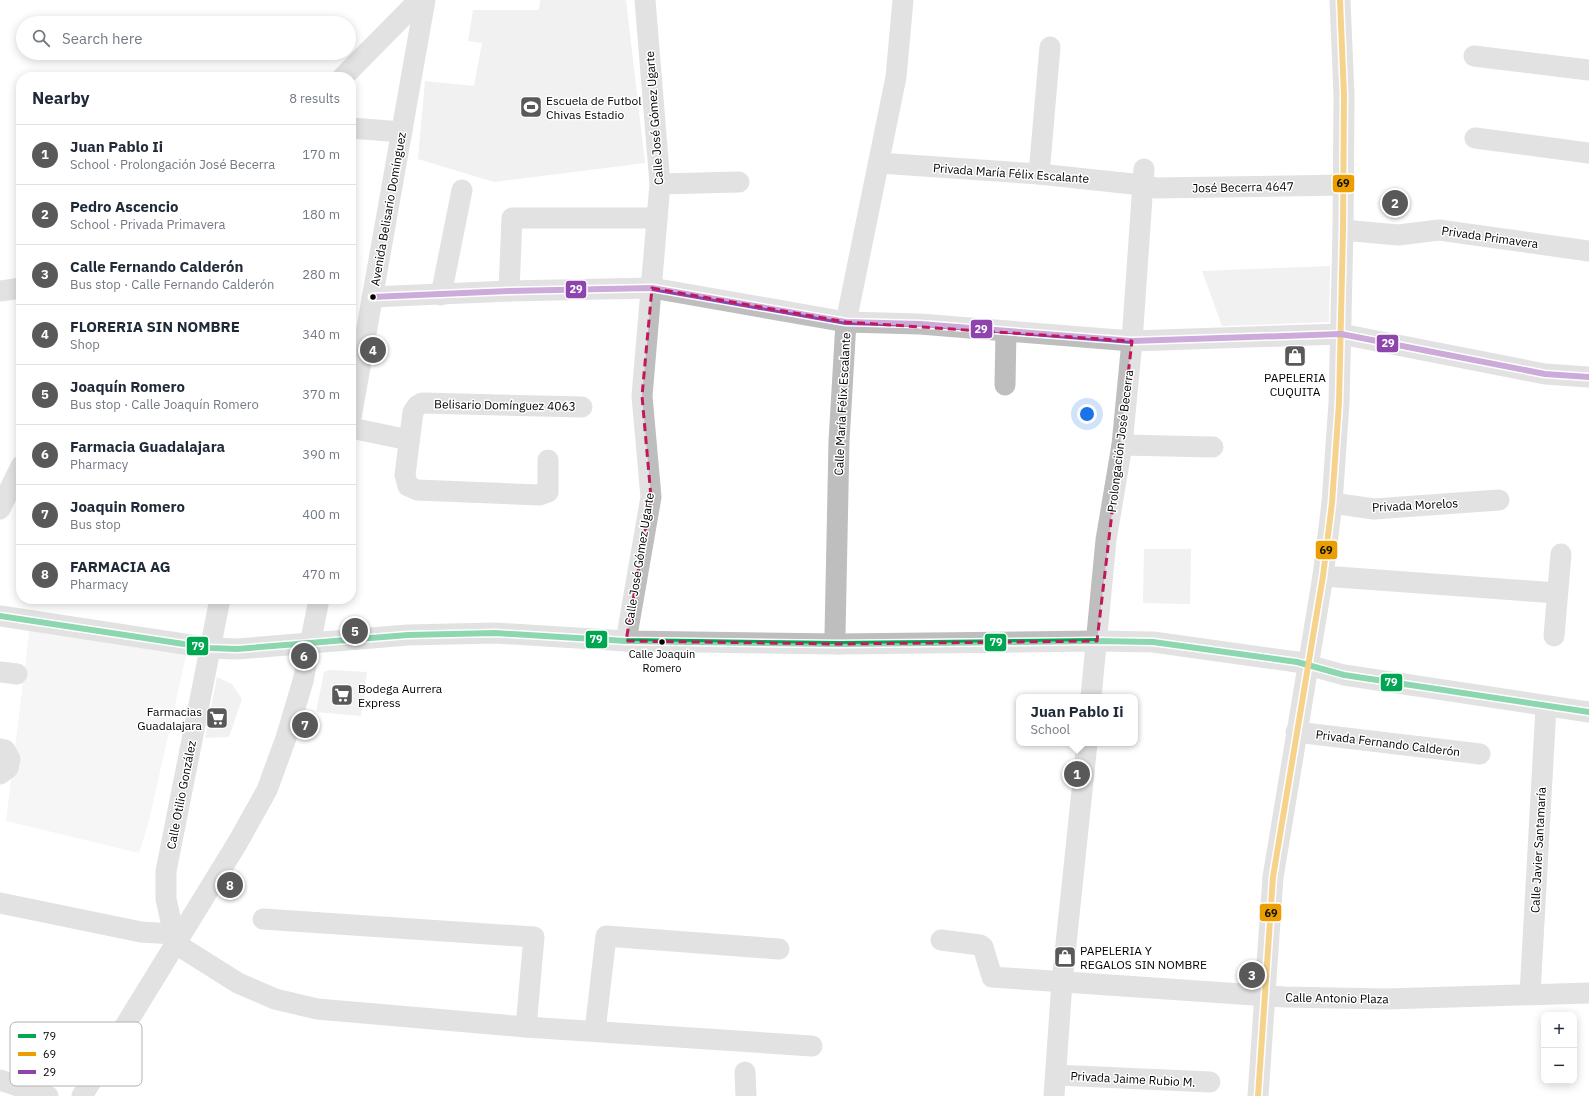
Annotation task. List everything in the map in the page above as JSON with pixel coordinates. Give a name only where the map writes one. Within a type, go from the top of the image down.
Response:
[{"type":"street","points":[[348,72],[419,0]]},
{"type":"street","name":"Avenida Belisario Domínguez","points":[[356,389],[425,0]]},
{"type":"street","name":"Calle José Gómez Ugarte","points":[[626,641],[651,498],[642,396],[660,184],[646,0]]},
{"type":"street","name":"Calle María Félix Escalante","points":[[838,644],[835,635],[839,441],[846,322],[896,77],[902,0]]},
{"type":"street","points":[[1258,1096],[1273,877],[1323,576],[1332,503],[1339,403],[1344,230],[1344,95],[1340,0]]},
{"type":"street","points":[[1039,174],[1050,47]]},
{"type":"street","points":[[1474,56],[1589,70]]},
{"type":"street","points":[[356,128],[402,132]]},
{"type":"street","points":[[1475,138],[1589,153]]},
{"type":"street","name":"Privada María Félix Escalante","points":[[878,163],[1039,174],[1143,177]]},
{"type":"street","name":"José Becerra 4647","points":[[1143,177],[1156,188],[1344,185]]},
{"type":"street","name":"Prolongación José Becerra","points":[[1091,694],[1106,540],[1122,445],[1132,341],[1143,177]]},
{"type":"street","points":[[660,184],[739,182]]},
{"type":"street","points":[[441,295],[462,190]]},
{"type":"street","points":[[508,291],[512,218],[657,218]]},
{"type":"street","name":"Privada Primavera","points":[[1344,230],[1398,235],[1440,230],[1589,251]]},
{"type":"street","points":[[372,297],[508,291],[652,288],[846,322],[920,324],[1132,341],[1341,334],[1545,374],[1589,377]]},
{"type":"street","points":[[0,292],[16,289]]},
{"type":"street","points":[[1005,384],[1006,331]]},
{"type":"street","name":"Belisario Domínguez 4063","points":[[548,460],[548,492],[540,495],[417,490],[408,486],[405,475],[413,412],[416,406],[422,403],[582,407]]},
{"type":"street","points":[[356,429],[409,440]]},
{"type":"street","points":[[1122,445],[1213,447]]},
{"type":"street","points":[[0,508],[16,476]]},
{"type":"street","name":"Privada Morelos","points":[[1332,503],[1374,509],[1499,500]]},
{"type":"street","points":[[1554,636],[1561,554]]},
{"type":"street","points":[[1323,576],[1557,593]]},
{"type":"street","name":"Calle Otilio González","points":[[172,946],[166,899],[166,871],[219,604]]},
{"type":"street","points":[[126,1022],[172,946],[238,842],[267,790],[286,738],[303,681],[318,604]]},
{"type":"street","points":[[0,616],[210,648],[237,649],[408,635],[495,633],[626,641],[838,644],[1097,641],[1153,642],[1308,664],[1344,676],[1546,707],[1589,712]]},
{"type":"street","name":"Calle Javier Santamaría","points":[[1530,994],[1546,707]]},
{"type":"street","name":"Privada Fernando Calderón","points":[[1296,732],[1480,754]]},
{"type":"street","points":[[1054,1096],[1062,982],[1087,746]]},
{"type":"street","points":[[0,749],[5,750],[10,759],[8,768],[0,774]]},
{"type":"street","points":[[0,903],[141,932],[200,959],[238,983],[275,999],[317,1009],[526,1027],[812,1046]]},
{"type":"street","points":[[263,919],[534,937],[526,1027]]},
{"type":"street","points":[[596,1031],[606,936],[779,949]]},
{"type":"street","name":"Calle Antonio Plaza","points":[[941,940],[980,945],[983,947],[992,977],[1264,996],[1386,999],[1589,993]]},
{"type":"street","points":[[745,1072],[746,1096]]},
{"type":"street","name":"Privada Jaime Rubio M.","points":[[1056,1075],[1210,1082]]},
{"type":"street","points":[[0,1080],[10,1083]]},
{"type":"street","points":[[18,1086],[48,1096]]},
{"type":"street","points":[[82,1096],[88,1086]]},
{"type":"highlighted area","points":[[652,288],[846,322],[1132,341],[1097,641],[838,644],[626,641],[651,497],[642,396]]},
{"type":"shaded area","points":[[30,625],[188,647],[148,825],[139,853],[6,821]]},
{"type":"building","name":"Escuela de Futbol Chivas Estadio","points":[[540,0],[626,0],[645,163],[494,182],[418,159],[425,81],[474,86],[482,43],[468,41],[473,10],[539,10]]},
{"type":"building","points":[[1330,266],[1329,322],[1222,326],[1202,271]]},
{"type":"building","points":[[1144,549],[1191,549],[1190,604],[1143,603]]},
{"type":"building","name":"Bodega Aurrera Express","points":[[330,670],[367,672],[361,716],[316,712],[324,672]]},
{"type":"building","name":"Farmacias Guadalajara","points":[[217,677],[232,684],[242,699],[229,737],[205,738]]},
{"type":"transit line","name":"69","points":[[1258,1096],[1273,877],[1323,576],[1332,503],[1339,403],[1343,230],[1344,95],[1340,0]]},
{"type":"transit line","name":"29","points":[[372,297],[509,291],[652,288],[846,322],[920,324],[1132,341],[1341,334],[1545,374],[1589,377]]},
{"type":"transit line","name":"79","points":[[0,616],[210,648],[237,649],[408,635],[495,633],[626,641],[838,644],[1097,641],[1153,642],[1297,662],[1344,675],[1589,712]]},
{"type":"place","name":"Escuela de Futbol Chivas Estadio","points":[[531,107]]},
{"type":"place","name":"Pedro Ascencio","points":[[1395,203]]},
{"type":"place","name":"FLORERIA SIN NOMBRE","points":[[373,350]]},
{"type":"place","name":"PAPELERIA CUQUITA","points":[[1295,356]]},
{"type":"place","name":"Joaquín Romero","points":[[355,631]]},
{"type":"place","name":"Calle Joaquin Romero","points":[[662,642]]},
{"type":"place","name":"Farmacia Guadalajara","points":[[304,656]]},
{"type":"place","name":"Bodega Aurrera Express","points":[[342,695]]},
{"type":"place","name":"Farmacias Guadalajara","points":[[217,718]]},
{"type":"place","name":"Joaquin Romero","points":[[305,725]]},
{"type":"place","name":"Juan Pablo Ii","points":[[1077,774]]},
{"type":"place","name":"FARMACIA AG","points":[[230,885]]},
{"type":"place","name":"PAPELERIA Y REGALOS SIN NOMBRE","points":[[1065,957]]},
{"type":"place","name":"Calle Fernando Calderón","points":[[1252,975]]}]
